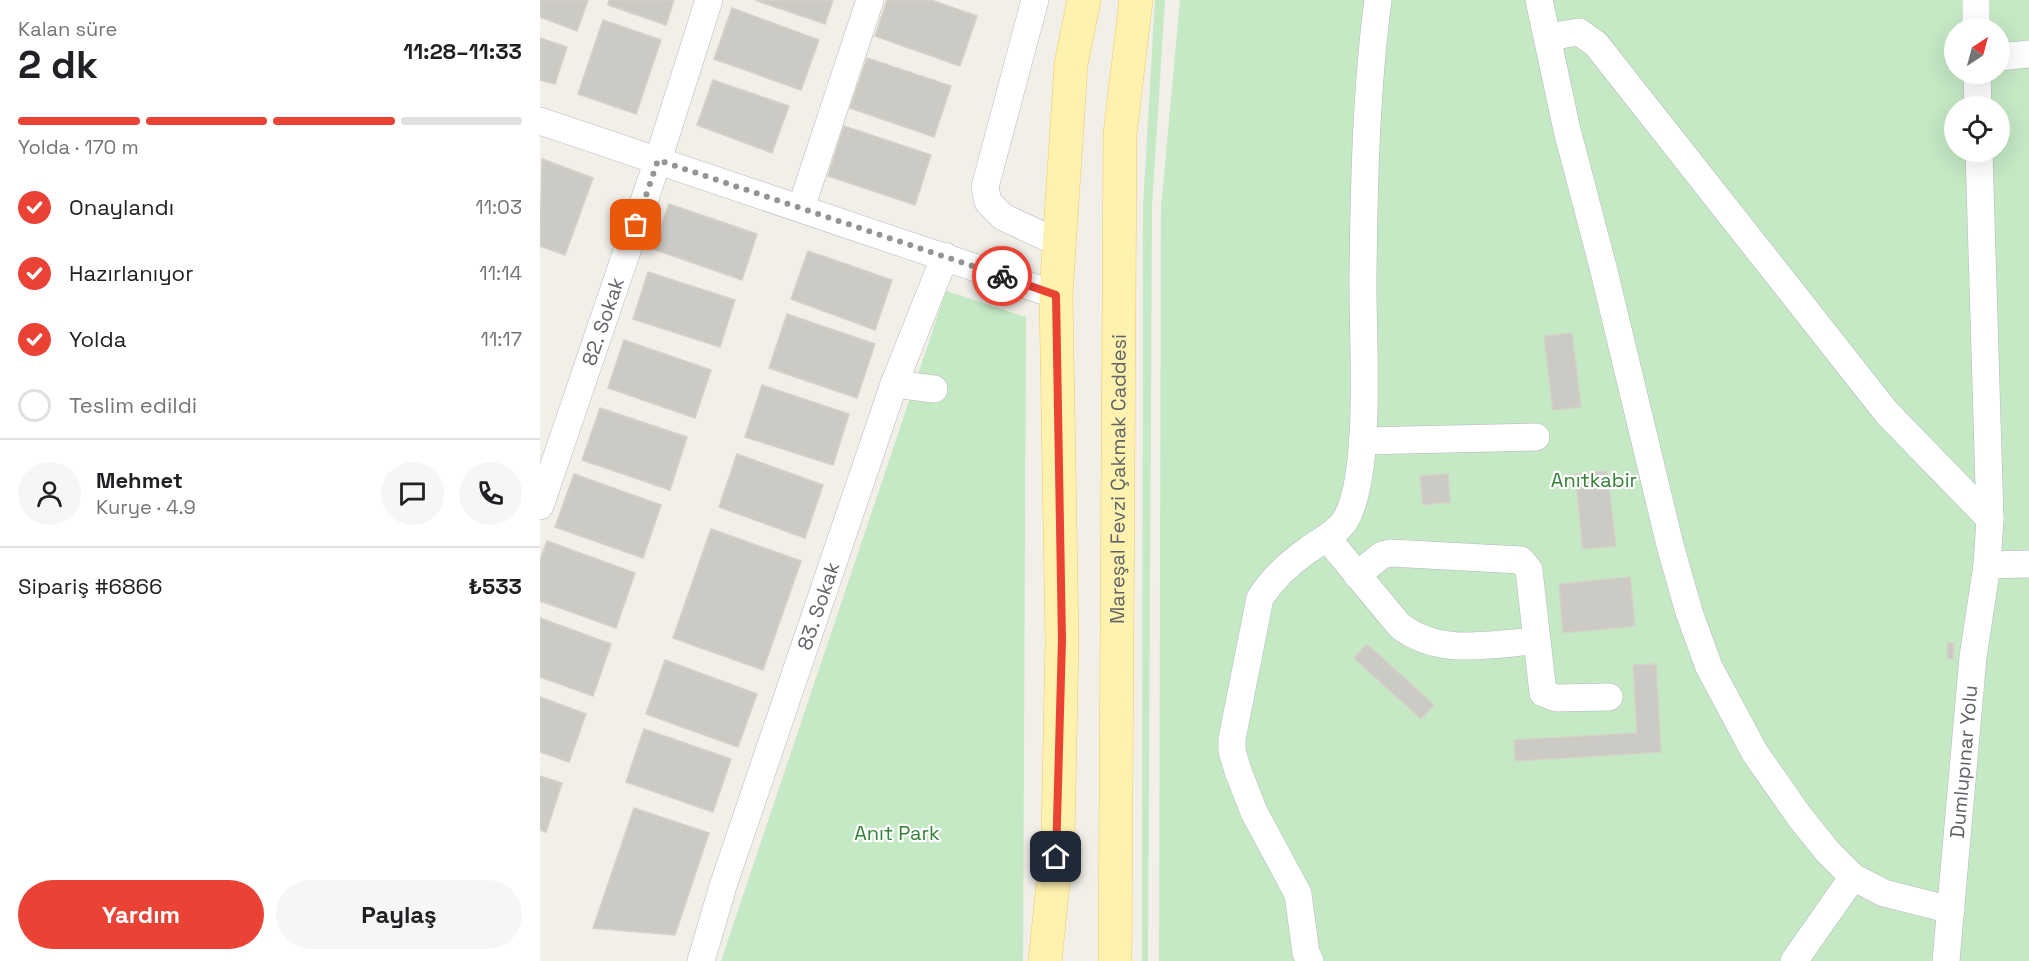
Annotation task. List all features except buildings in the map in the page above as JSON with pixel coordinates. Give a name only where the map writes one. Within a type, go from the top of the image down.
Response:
[{"type":"main road","points":[[1045,961],[1059,836],[1062,640],[1056,295],[1071,64],[1084,0]]},
{"type":"main road","name":"Mareşal Fevzi Çakmak Caddesi","points":[[1115,961],[1120,134],[1136,0]]},
{"type":"street","name":"82. Sokak","points":[[540,506],[658,160],[709,0]]},
{"type":"street","points":[[801,208],[870,0]]},
{"type":"street","points":[[1035,0],[986,187],[988,202],[1003,217],[1059,243]]},
{"type":"street","points":[[1310,961],[1306,953],[1298,894],[1254,812],[1232,751],[1232,738],[1260,598],[1272,580],[1287,566],[1327,538],[1345,522],[1353,504],[1362,441],[1363,275],[1369,89],[1378,0]]},
{"type":"street","points":[[1539,0],[1567,130],[1604,267],[1670,546],[1689,612],[1709,667],[1730,709],[1762,762],[1806,825],[1853,877],[1884,893],[1951,910]]},
{"type":"street","points":[[1976,0],[1976,18]]},
{"type":"street","points":[[1548,37],[1579,32],[1596,44],[1887,413],[1990,519]]},
{"type":"street","points":[[2010,56],[2029,54]]},
{"type":"street","points":[[540,121],[1056,295]]},
{"type":"street","name":"Dumlupınar Yolu","points":[[1946,961],[1973,657],[1987,565],[1990,519],[1979,162]]},
{"type":"street","name":"83. Sokak","points":[[701,961],[723,886],[894,384],[945,256]]},
{"type":"street","points":[[894,384],[934,389]]},
{"type":"street","points":[[1362,441],[1536,437]]},
{"type":"street","points":[[1327,538],[1399,626],[1428,643],[1443,647],[1536,641]]},
{"type":"street","points":[[1357,574],[1382,555],[1390,553],[1515,558],[1526,564],[1529,570],[1543,693],[1556,698],[1609,697]]},
{"type":"street","points":[[1987,565],[2029,564]]},
{"type":"street","points":[[1794,961],[1853,877]]},
{"type":"green space","points":[[1155,0],[1165,0],[1152,206],[1148,961],[1142,961],[1143,207]]},
{"type":"green space","name":"Anıtkabir","points":[[1180,0],[2029,0],[2029,961],[1159,961],[1161,208]]},
{"type":"green space","name":"Anıt Park","points":[[946,291],[1026,317],[1023,961],[721,961]]},
{"type":"way so far","points":[[636,225],[658,160],[1002,276]]},
{"type":"route","points":[[1002,276],[1056,295],[1062,640],[1059,836],[1056,857]]}]
